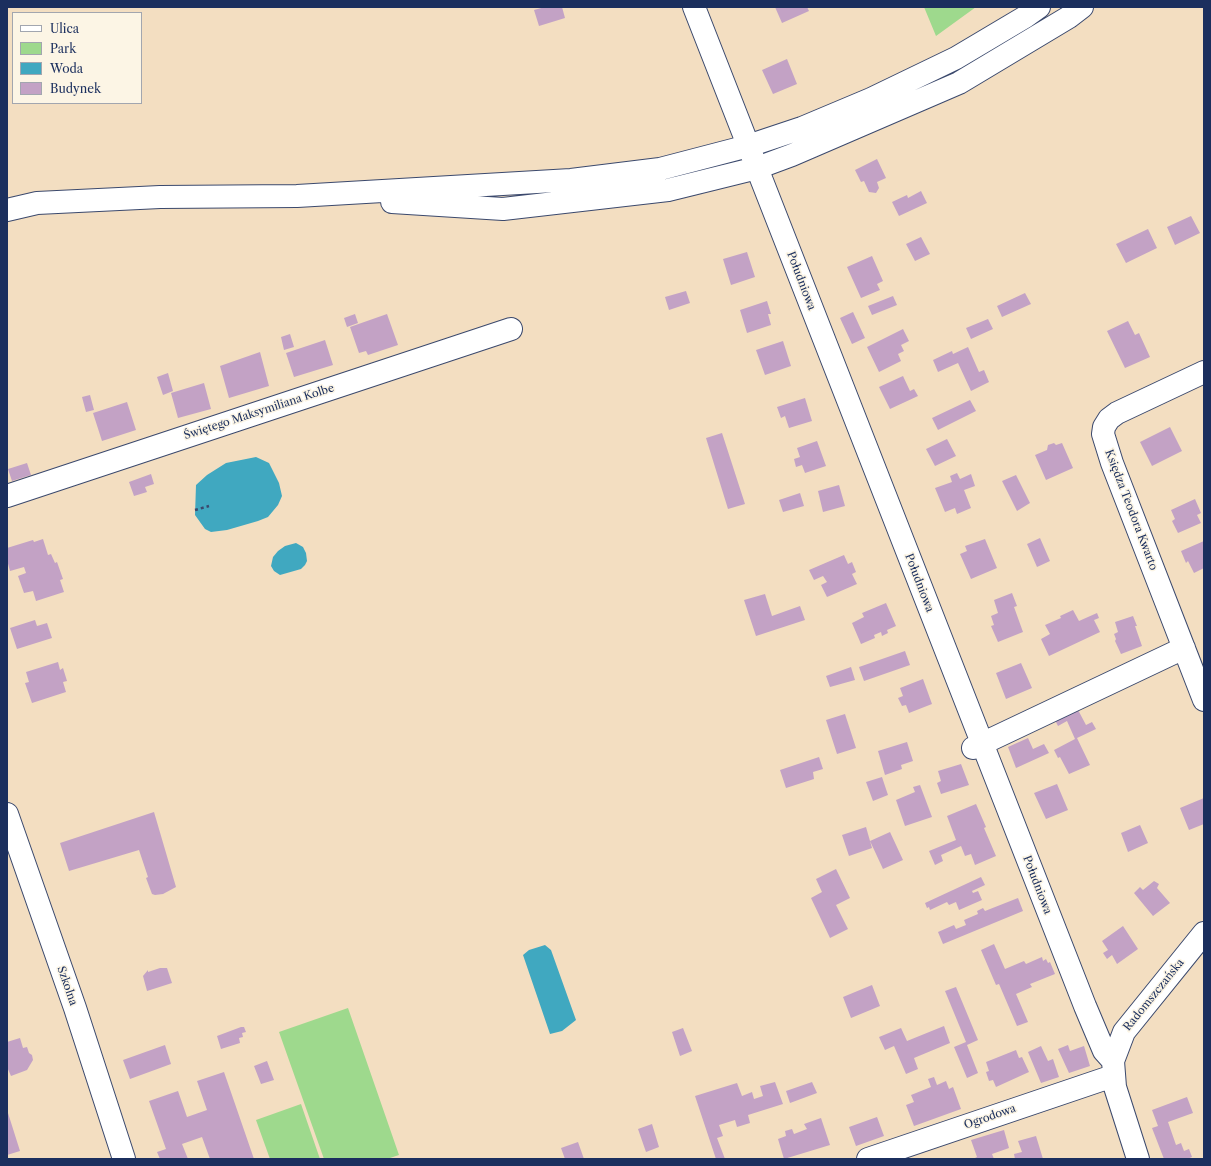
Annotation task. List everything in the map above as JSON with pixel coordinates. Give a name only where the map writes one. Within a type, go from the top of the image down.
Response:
[{"type":"street","name":"Południowa","points":[[694,7],[977,745],[1104,1051],[1113,1068],[1115,1087],[1138,1159]]},
{"type":"street","points":[[7,210],[37,203],[160,197],[297,196],[571,180],[660,169],[748,146],[802,128],[871,99],[956,58],[1039,7]]},
{"type":"street","points":[[297,196],[503,210],[668,190],[757,168],[792,155],[959,83],[1069,17],[1082,7]]},
{"type":"street","name":"Świętego Maksymiliana Kolbe","points":[[7,496],[511,329]]},
{"type":"street","name":"Księdza Teodora Kwarto","points":[[1204,372],[1112,416],[1104,427],[1103,434],[1115,470],[1204,700]]},
{"type":"street","points":[[977,745],[1184,648]]},
{"type":"street","name":"Szkolna","points":[[7,814],[15,865],[75,1008],[124,1159]]},
{"type":"street","name":"Radomszczańska","points":[[1113,1068],[1124,1032],[1204,933]]},
{"type":"street","name":"Ogrodowa","points":[[868,1159],[1113,1068]]},
{"type":"path","points":[[195,510],[209,506]]},
{"type":"green space","points":[[924,7],[976,7],[936,36]]},
{"type":"green space","points":[[348,1008],[399,1155],[387,1159],[324,1159],[279,1032]]},
{"type":"green space","points":[[301,1104],[320,1159],[270,1159],[256,1120]]},
{"type":"water","points":[[256,457],[269,463],[279,483],[282,496],[278,505],[268,517],[258,521],[227,530],[211,532],[205,529],[195,515],[196,485],[207,475],[226,463]]},
{"type":"water","points":[[296,543],[303,547],[306,553],[307,561],[305,565],[301,569],[280,575],[274,571],[271,566],[273,557],[285,546]]},
{"type":"water","points":[[545,945],[551,950],[576,1020],[562,1031],[550,1034],[523,955],[529,950]]},
{"type":"building","points":[[545,7],[562,7],[565,18],[539,26],[534,10]]},
{"type":"building","points":[[775,7],[807,7],[809,11],[782,23]]},
{"type":"building","points":[[787,59],[797,84],[773,94],[762,70]]},
{"type":"building","points":[[877,159],[886,178],[877,182],[879,188],[876,193],[869,192],[864,181],[861,182],[855,170]]},
{"type":"building","points":[[921,191],[927,203],[899,216],[892,202],[907,195],[908,198]]},
{"type":"building","points":[[1191,216],[1200,233],[1175,245],[1167,227]]},
{"type":"building","points":[[1148,229],[1157,248],[1126,263],[1116,244]]},
{"type":"building","points":[[921,237],[930,254],[915,261],[906,244]]},
{"type":"building","points":[[747,252],[755,277],[731,285],[723,259]]},
{"type":"building","points":[[872,256],[883,281],[877,284],[880,290],[861,298],[847,267]]},
{"type":"building","points":[[686,291],[690,303],[669,310],[665,297]]},
{"type":"building","points":[[1025,293],[1031,304],[1002,317],[997,306]]},
{"type":"building","points":[[893,296],[897,305],[872,315],[868,306]]},
{"type":"building","points":[[767,301],[771,314],[768,314],[771,325],[747,333],[740,310]]},
{"type":"building","points":[[853,312],[865,338],[852,344],[840,318]]},
{"type":"building","points":[[355,314],[358,323],[347,327],[344,318]]},
{"type":"building","points":[[387,314],[398,345],[368,355],[366,351],[359,353],[350,327]]},
{"type":"building","points":[[988,319],[993,329],[971,339],[966,328]]},
{"type":"building","points":[[1128,321],[1135,335],[1139,333],[1150,357],[1125,368],[1107,331]]},
{"type":"building","points":[[903,329],[909,341],[901,345],[904,351],[898,354],[901,361],[879,372],[867,347]]},
{"type":"building","points":[[290,334],[294,347],[284,350],[281,337]]},
{"type":"building","points":[[325,340],[333,365],[294,377],[286,353]]},
{"type":"building","points":[[783,341],[791,366],[765,375],[756,350]]},
{"type":"building","points":[[968,347],[979,372],[984,370],[989,382],[971,391],[958,363],[938,372],[933,360],[952,351],[953,354]]},
{"type":"building","points":[[260,352],[269,386],[229,398],[220,366]]},
{"type":"building","points":[[168,373],[173,391],[163,395],[157,377]]},
{"type":"building","points":[[903,376],[910,391],[914,389],[918,396],[890,409],[879,387]]},
{"type":"building","points":[[204,383],[211,409],[178,418],[171,393]]},
{"type":"building","points":[[90,395],[94,410],[86,412],[82,397]]},
{"type":"building","points":[[805,398],[812,421],[789,428],[785,416],[781,418],[777,407]]},
{"type":"building","points":[[970,400],[976,411],[938,430],[932,418]]},
{"type":"building","points":[[127,402],[136,430],[102,441],[93,413]]},
{"type":"building","points":[[1170,427],[1182,451],[1152,466],[1140,442]]},
{"type":"building","points":[[722,433],[745,504],[728,509],[706,438]]},
{"type":"building","points":[[947,439],[956,456],[935,466],[926,449]]},
{"type":"building","points":[[817,441],[826,466],[805,473],[802,465],[796,467],[794,459],[800,457],[797,448]]},
{"type":"building","points":[[1054,443],[1056,445],[1062,443],[1073,468],[1046,480],[1035,455],[1047,450],[1048,445]]},
{"type":"building","points":[[27,463],[31,475],[12,481],[8,469]]},
{"type":"building","points":[[957,473],[960,479],[971,474],[975,486],[964,490],[971,508],[957,514],[955,508],[945,512],[935,488],[952,482],[950,476]]},
{"type":"building","points":[[151,474],[154,484],[145,487],[147,492],[134,496],[129,482]]},
{"type":"building","points":[[1016,475],[1030,503],[1017,511],[1002,481]]},
{"type":"building","points":[[839,485],[845,506],[823,512],[818,491]]},
{"type":"building","points":[[800,493],[804,506],[783,512],[779,500]]},
{"type":"building","points":[[1195,499],[1201,513],[1197,515],[1201,523],[1178,533],[1172,521],[1175,519],[1171,510]]},
{"type":"building","points":[[1040,538],[1050,561],[1037,567],[1027,544]]},
{"type":"building","points":[[43,539],[48,555],[51,554],[55,563],[57,562],[63,579],[60,580],[64,592],[36,601],[33,591],[24,593],[18,576],[26,573],[24,567],[10,571],[7,560],[7,548],[33,540],[34,542]]},
{"type":"building","points":[[985,539],[997,568],[971,579],[960,554],[967,551],[965,546]]},
{"type":"building","points":[[1204,541],[1204,568],[1194,573],[1188,561],[1186,563],[1181,551]]},
{"type":"building","points":[[844,555],[848,564],[852,562],[856,572],[852,574],[857,584],[827,597],[821,585],[827,582],[823,576],[814,580],[809,570]]},
{"type":"building","points":[[1012,593],[1017,606],[1014,607],[1023,632],[998,642],[991,626],[994,625],[991,616],[998,613],[994,600]]},
{"type":"building","points":[[765,594],[772,616],[800,606],[805,620],[756,636],[744,600]]},
{"type":"building","points":[[886,603],[896,626],[887,630],[888,633],[882,636],[881,632],[874,635],[875,638],[861,644],[852,623],[864,617],[862,613]]},
{"type":"building","points":[[1073,610],[1079,621],[1097,613],[1099,618],[1094,620],[1100,632],[1049,656],[1041,639],[1050,634],[1045,625],[1061,618],[1060,616]]},
{"type":"building","points":[[1133,616],[1142,646],[1121,654],[1115,641],[1116,639],[1114,634],[1118,632],[1115,622]]},
{"type":"building","points":[[35,620],[37,626],[47,623],[52,638],[17,649],[10,628]]},
{"type":"building","points":[[905,651],[910,665],[864,681],[859,667]]},
{"type":"building","points":[[58,662],[60,670],[63,668],[67,681],[63,682],[66,692],[32,703],[25,683],[29,682],[26,672]]},
{"type":"building","points":[[1021,663],[1032,688],[1006,699],[996,673]]},
{"type":"building","points":[[851,667],[855,680],[830,687],[826,676]]},
{"type":"building","points":[[923,679],[932,704],[909,713],[906,705],[902,706],[898,698],[903,696],[900,688]]},
{"type":"building","points":[[1077,708],[1086,725],[1092,722],[1096,729],[1077,738],[1090,765],[1069,774],[1060,757],[1058,758],[1054,750],[1075,739],[1067,721],[1058,726],[1054,718]]},
{"type":"building","points":[[845,714],[856,748],[837,754],[826,720]]},
{"type":"building","points":[[1028,738],[1033,749],[1044,744],[1049,753],[1016,768],[1008,747]]},
{"type":"building","points":[[907,742],[913,761],[901,765],[902,769],[885,775],[878,751]]},
{"type":"building","points":[[819,757],[823,769],[813,772],[814,779],[786,788],[780,770]]},
{"type":"building","points":[[961,764],[969,785],[941,794],[937,783],[941,781],[938,771]]},
{"type":"building","points":[[882,777],[888,795],[873,801],[866,782]]},
{"type":"building","points":[[1057,784],[1068,810],[1046,819],[1034,793]]},
{"type":"building","points":[[920,785],[932,817],[905,826],[896,800],[915,792],[913,787]]},
{"type":"building","points":[[1204,798],[1204,824],[1189,830],[1180,808]]},
{"type":"building","points":[[976,804],[996,856],[975,865],[971,854],[965,856],[961,846],[941,855],[943,861],[935,865],[929,851],[956,840],[947,816]]},
{"type":"building","points":[[154,812],[176,887],[163,894],[152,894],[146,878],[148,877],[139,850],[69,871],[60,843]]},
{"type":"building","points":[[1140,825],[1148,843],[1128,852],[1121,833]]},
{"type":"building","points":[[866,827],[872,848],[849,856],[842,835]]},
{"type":"building","points":[[890,832],[903,860],[883,869],[870,841]]},
{"type":"building","points":[[836,869],[850,898],[836,905],[848,929],[830,938],[811,898],[822,892],[816,879]]},
{"type":"building","points":[[981,877],[985,885],[972,891],[973,893],[978,891],[982,900],[959,910],[956,902],[949,905],[947,902],[930,910],[929,907],[927,908],[925,903]]},
{"type":"building","points":[[1154,881],[1159,884],[1157,888],[1170,903],[1153,916],[1134,893],[1140,887],[1143,890]]},
{"type":"building","points":[[1018,898],[1023,911],[943,944],[938,932],[954,925],[956,929],[966,925],[964,920],[978,914],[977,911],[983,908],[985,911]]},
{"type":"building","points":[[1123,926],[1138,949],[1117,964],[1112,955],[1107,959],[1103,953],[1108,950],[1102,941]]},
{"type":"building","points":[[994,944],[1005,969],[1024,961],[1026,964],[1042,957],[1043,961],[1046,959],[1048,963],[1050,962],[1055,974],[1030,984],[1032,987],[1016,994],[1028,1022],[1017,1026],[999,984],[996,985],[981,950]]},
{"type":"building","points":[[160,968],[167,968],[172,983],[147,991],[143,976],[148,970],[148,972]]},
{"type":"building","points":[[872,985],[880,1006],[851,1018],[843,997]]},
{"type":"building","points":[[956,987],[978,1040],[967,1045],[978,1073],[967,1078],[954,1047],[966,1042],[945,991]]},
{"type":"building","points":[[944,1026],[950,1043],[914,1058],[918,1069],[906,1074],[894,1046],[885,1050],[879,1037],[901,1028],[907,1041]]},
{"type":"building","points":[[244,1027],[246,1032],[242,1033],[243,1037],[239,1038],[240,1043],[221,1049],[217,1036]]},
{"type":"building","points":[[683,1028],[692,1051],[680,1056],[672,1032]]},
{"type":"building","points":[[20,1038],[23,1048],[27,1047],[33,1060],[27,1070],[11,1076],[7,1067],[7,1042]]},
{"type":"building","points":[[165,1045],[171,1064],[130,1079],[123,1060]]},
{"type":"building","points":[[1068,1045],[1070,1051],[1084,1046],[1090,1066],[1069,1073],[1058,1049]]},
{"type":"building","points":[[1041,1046],[1048,1061],[1053,1059],[1059,1077],[1041,1083],[1028,1052]]},
{"type":"building","points":[[1016,1050],[1019,1058],[1022,1057],[1029,1072],[996,1087],[993,1080],[989,1081],[986,1072],[989,1071],[986,1062]]},
{"type":"building","points":[[267,1061],[274,1080],[261,1084],[254,1066]]},
{"type":"building","points":[[224,1072],[254,1159],[210,1159],[202,1137],[182,1144],[188,1159],[160,1159],[157,1152],[166,1149],[149,1101],[178,1091],[187,1117],[207,1110],[197,1081]]},
{"type":"building","points":[[934,1077],[937,1085],[946,1081],[949,1089],[953,1087],[961,1109],[914,1126],[906,1105],[914,1102],[911,1095],[931,1087],[928,1079]]},
{"type":"building","points":[[775,1082],[783,1104],[748,1115],[750,1123],[737,1127],[735,1120],[719,1125],[723,1136],[717,1138],[725,1159],[716,1159],[695,1096],[737,1083],[742,1096],[752,1092],[754,1099],[763,1096],[760,1086]]},
{"type":"building","points":[[812,1082],[817,1093],[790,1103],[786,1091]]},
{"type":"building","points":[[1187,1097],[1193,1113],[1168,1122],[1176,1145],[1181,1143],[1184,1151],[1189,1149],[1192,1157],[1187,1159],[1164,1159],[1152,1128],[1158,1126],[1152,1110]]},
{"type":"building","points":[[7,1113],[20,1151],[7,1155]]},
{"type":"building","points":[[877,1117],[884,1136],[856,1146],[849,1127]]},
{"type":"building","points":[[821,1118],[830,1145],[784,1159],[778,1139],[786,1136],[785,1131],[792,1129],[794,1134],[807,1129],[804,1124]]},
{"type":"building","points":[[652,1124],[659,1147],[646,1152],[638,1129]]},
{"type":"building","points":[[1004,1130],[1009,1148],[992,1154],[994,1159],[973,1159],[977,1157],[971,1140]]},
{"type":"building","points":[[1036,1136],[1043,1159],[1015,1159],[1014,1154],[1022,1152],[1018,1141]]},
{"type":"building","points":[[578,1142],[584,1159],[565,1159],[561,1148]]}]
